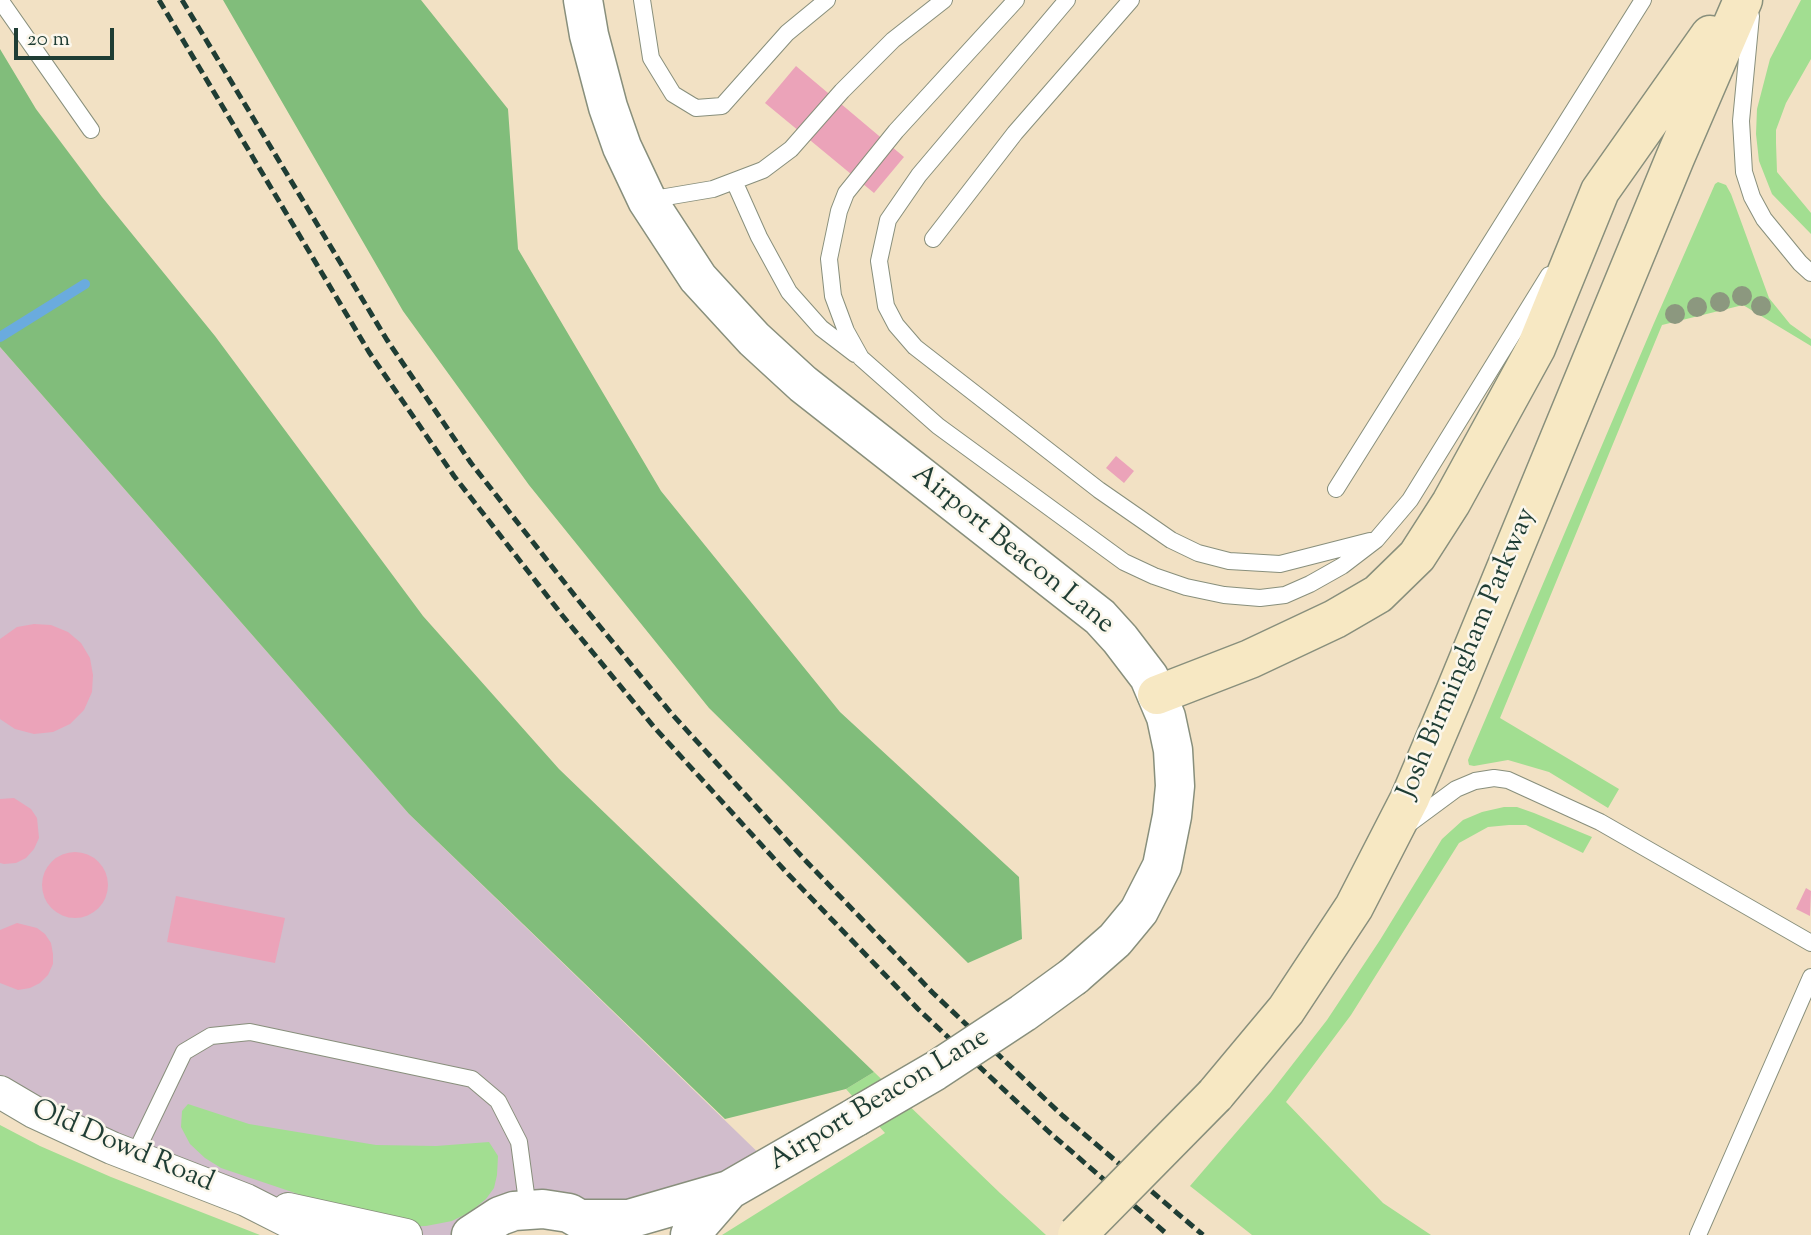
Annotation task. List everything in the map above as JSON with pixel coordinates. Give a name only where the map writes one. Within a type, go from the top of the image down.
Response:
[{"type":"main road","points":[[1157,695],[1250,659],[1335,619],[1378,594],[1417,556],[1451,503],[1536,348],[1600,191],[1734,0]]},
{"type":"main road","name":"Josh Birmingham Parkway","points":[[1077,1235],[1215,1094],[1286,1010],[1354,906],[1410,798],[1669,171],[1743,0]]},
{"type":"street","name":"Airport Beacon Lane","points":[[528,1209],[557,1210],[595,1227],[729,1190],[935,1071],[1074,976],[1115,940],[1139,911],[1162,866],[1175,786],[1173,751],[1166,717],[1157,695],[1137,659],[1100,617],[803,384],[754,340],[698,278],[647,200],[622,147],[589,36],[583,0]]},
{"type":"street","name":"Old Dowd Road","points":[[0,1092],[34,1112],[134,1156],[246,1200],[316,1235]]},
{"type":"street","name":"Airport Beacon Lane","points":[[690,1235],[729,1190]]},
{"type":"street","name":"Old Dowd Road","points":[[246,1200],[406,1235]]},
{"type":"street","points":[[466,1233],[500,1216],[528,1209]]},
{"type":"lane","points":[[0,0],[91,130]]},
{"type":"lane","points":[[642,0],[651,58],[673,94],[696,108],[722,106],[787,33],[827,0]]},
{"type":"lane","points":[[647,200],[713,189],[763,170],[791,149],[842,91],[893,40],[944,0]]},
{"type":"lane","points":[[861,358],[846,331],[833,296],[829,259],[839,211],[846,193],[896,131],[1016,0]]},
{"type":"lane","points":[[1067,0],[919,175],[888,220],[879,261],[886,306],[891,316],[915,347],[1099,490],[1171,540],[1198,553],[1229,561],[1280,564],[1376,540]]},
{"type":"lane","points":[[933,239],[1016,133],[1131,0]]},
{"type":"lane","points":[[1336,489],[1643,0]]},
{"type":"lane","points":[[1753,0],[1741,121],[1744,172],[1752,197],[1764,219],[1811,273]]},
{"type":"lane","points":[[734,181],[789,292],[821,328],[861,358],[938,426],[1124,562],[1154,576],[1224,595],[1259,598],[1285,595],[1342,566],[1376,540],[1410,500],[1600,191]]},
{"type":"lane","points":[[1384,848],[1417,817],[1455,789],[1475,781],[1494,778],[1508,780],[1600,822],[1811,943]]},
{"type":"lane","points":[[1698,1235],[1811,977]]},
{"type":"lane","points":[[134,1156],[184,1052],[211,1036],[250,1032],[472,1079],[498,1101],[519,1142],[528,1209]]},
{"type":"shaded area","points":[[0,347],[409,814],[772,1166],[729,1190],[450,1235],[406,1235],[246,1200],[0,1092]]},
{"type":"green space","points":[[223,0],[421,0],[508,109],[518,249],[661,491],[840,712],[1019,877],[1022,939],[968,963],[709,708],[529,485],[403,311]]},
{"type":"green space","points":[[1801,0],[1811,0],[1811,59],[1786,103],[1776,130],[1777,172],[1811,213],[1811,234],[1772,194],[1759,161],[1756,134],[1757,109],[1770,59]]},
{"type":"green space","points":[[0,49],[36,109],[102,197],[215,336],[423,616],[559,769],[874,1072],[846,1089],[725,1119],[409,814],[0,347]]},
{"type":"green space","points":[[1718,182],[1726,185],[1731,194],[1769,298],[1790,324],[1811,339],[1811,346],[1743,305],[1662,325],[1500,718],[1619,789],[1608,808],[1549,772],[1508,760],[1474,766],[1469,765],[1468,760],[1654,323]]},
{"type":"green space","points":[[1504,807],[1517,807],[1592,837],[1583,853],[1526,825],[1509,825],[1488,827],[1459,843],[1351,1015],[1286,1102],[1383,1203],[1431,1235],[1252,1235],[1190,1186],[1271,1092],[1327,1020],[1442,839],[1463,820]]},
{"type":"green space","points":[[874,1072],[1046,1235],[722,1235],[885,1133],[846,1089]]},
{"type":"green space","points":[[188,1104],[249,1124],[376,1145],[436,1146],[489,1142],[498,1156],[494,1188],[486,1199],[470,1212],[452,1221],[404,1227],[372,1219],[221,1168],[205,1158],[190,1144],[181,1127],[182,1111]]},
{"type":"green space","points":[[0,1125],[111,1177],[260,1235],[0,1235]]},
{"type":"building","points":[[796,66],[904,157],[874,193],[765,103]]},
{"type":"building","points":[[1116,456],[1134,471],[1124,483],[1106,468]]},
{"type":"building","points":[[51,625],[68,632],[81,643],[90,658],[93,675],[92,692],[84,710],[70,724],[53,732],[34,734],[15,729],[0,719],[0,639],[17,627]]},
{"type":"building","points":[[14,798],[31,809],[37,818],[39,838],[26,858],[16,863],[4,864],[0,863],[0,799]]},
{"type":"building","points":[[75,852],[88,854],[103,867],[108,885],[106,898],[93,913],[75,918],[62,916],[47,903],[42,885],[44,872],[57,857]]},
{"type":"building","points":[[1806,888],[1811,891],[1810,916],[1796,909]]},
{"type":"building","points":[[176,896],[285,918],[275,963],[167,942]]},
{"type":"building","points":[[17,923],[37,928],[45,934],[51,943],[53,954],[53,964],[48,975],[30,988],[18,990],[0,983],[0,930]]},
{"type":"waterway","points":[[0,337],[85,284]]},
{"type":"railway","points":[[159,0],[369,352],[454,476],[562,615],[654,727],[788,874],[918,1009],[1049,1132],[1168,1235]]},
{"type":"railway","points":[[182,0],[387,340],[471,463],[671,713],[804,859],[933,993],[1063,1116],[1203,1235]]}]
